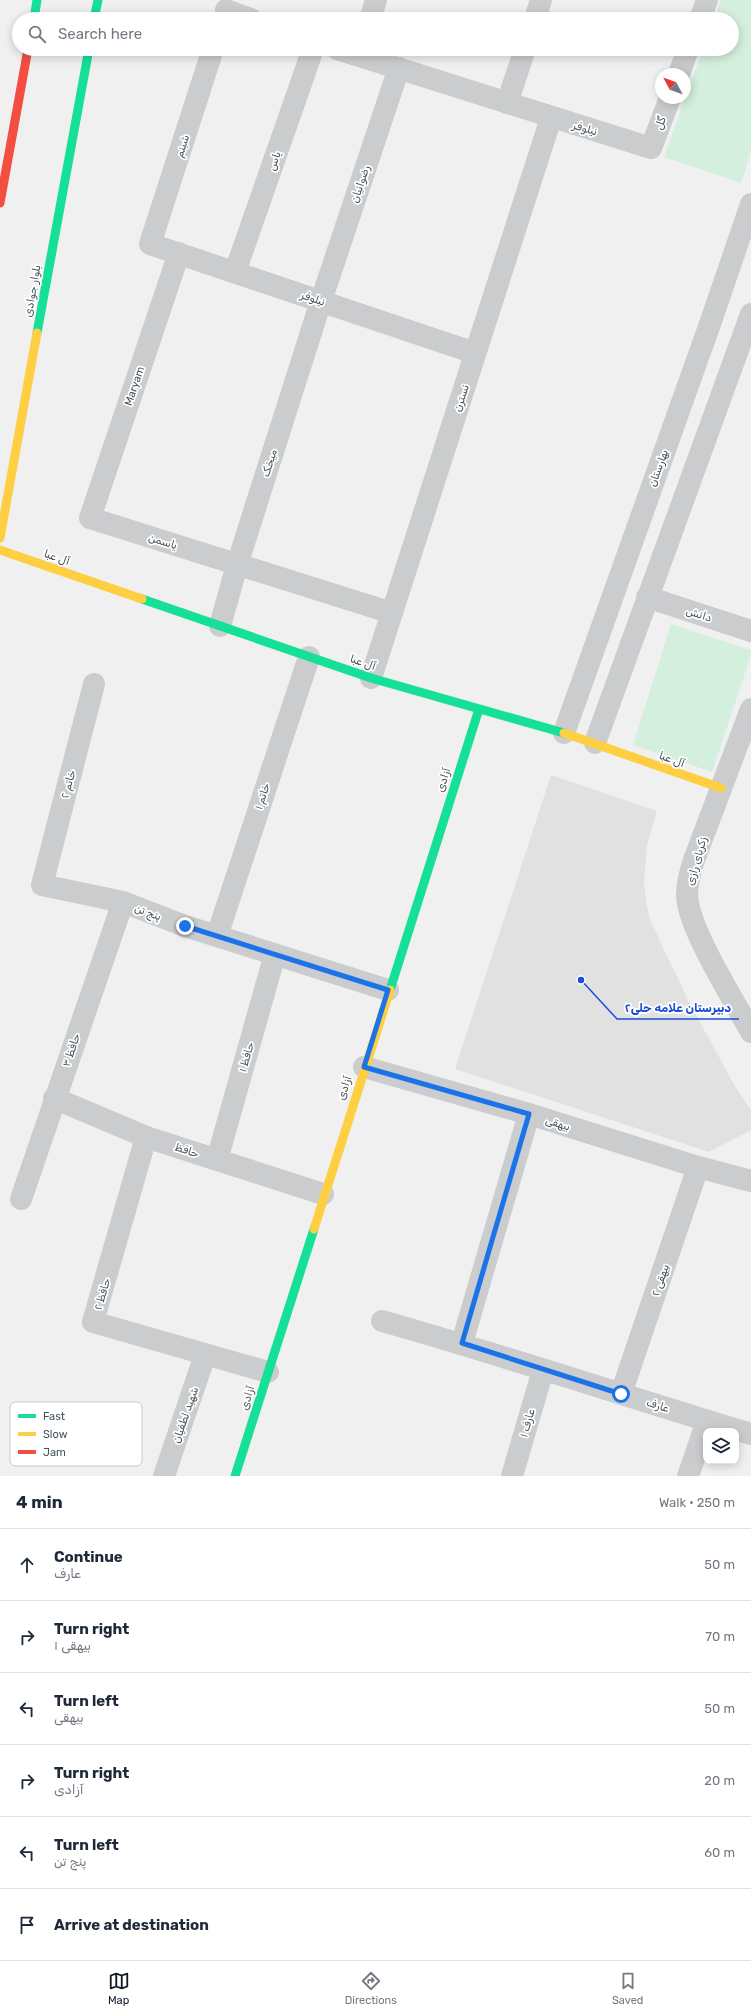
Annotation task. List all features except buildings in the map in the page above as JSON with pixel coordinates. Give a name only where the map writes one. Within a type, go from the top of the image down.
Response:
[{"type":"street","points":[[35,12],[37,0]]},
{"type":"street","points":[[95,12],[98,0]]},
{"type":"street","points":[[372,12],[376,0]]},
{"type":"street","points":[[537,12],[541,0]]},
{"type":"street","points":[[703,12],[707,0]]},
{"type":"street","points":[[0,204],[27,56]]},
{"type":"street","name":"بلوار جوادی","points":[[0,538],[88,56]]},
{"type":"street","name":"شبنم","points":[[150,244],[212,56]]},
{"type":"street","name":"یاس","points":[[235,272],[311,56]]},
{"type":"street","name":"نیلوفر","points":[[366,56],[507,104],[651,148]]},
{"type":"street","points":[[507,104],[523,56]]},
{"type":"street","points":[[681,68],[685,56]]},
{"type":"street","name":"رضوانیان","points":[[321,301],[399,68]]},
{"type":"street","name":"گل","points":[[651,148],[668,104]]},
{"type":"street","name":"نسترن","points":[[371,678],[551,118]]},
{"type":"street","name":"بهارستان","points":[[564,733],[711,321],[751,204]]},
{"type":"street","name":"نیلوفر","points":[[150,244],[475,353]]},
{"type":"street","name":"Maryam","points":[[90,518],[179,253]]},
{"type":"street","name":"میخک","points":[[220,626],[237,564],[321,301]]},
{"type":"street","points":[[595,743],[751,314]]},
{"type":"street","name":"یاسمن","points":[[90,518],[392,613]]},
{"type":"street","name":"آل عبا","points":[[0,550],[371,678],[564,733],[721,788]]},
{"type":"street","name":"دانش","points":[[647,597],[751,631]]},
{"type":"street","name":"خاتم ۱","points":[[217,936],[309,657]]},
{"type":"street","name":"خاتم ۲","points":[[42,884],[94,684]]},
{"type":"street","name":"آزادی","points":[[235,1476],[323,1194],[479,709]]},
{"type":"street","name":"زکریای رازی","points":[[751,709],[694,860],[689,877],[687,896],[691,914],[704,944],[751,1032]]},
{"type":"street","name":"پنج تن","points":[[42,884],[123,902],[217,936],[388,990]]},
{"type":"street","name":"حافظ ۳","points":[[21,1199],[54,1098],[123,902]]},
{"type":"street","name":"حافظ ۱","points":[[217,1160],[275,954]]},
{"type":"street","name":"بیهقی","points":[[364,1067],[529,1114],[698,1167],[751,1181]]},
{"type":"street","name":"حافظ","points":[[54,1098],[146,1137],[323,1194]]},
{"type":"street","points":[[462,1343],[529,1114]]},
{"type":"street","name":"حافظ ۲","points":[[146,1137],[94,1322],[268,1372]]},
{"type":"street","name":"بیهقی ۲","points":[[621,1394],[698,1167]]},
{"type":"street","name":"عارف","points":[[382,1321],[462,1343],[542,1370],[751,1434]]},
{"type":"street","name":"شهید لطفیان","points":[[164,1476],[205,1355]]},
{"type":"street","name":"عارف ۱","points":[[512,1476],[542,1370]]},
{"type":"street","points":[[688,1476],[707,1421]]},
{"type":"shaded area","points":[[551,775],[657,811],[647,846],[644,883],[650,920],[689,1002],[736,1088],[751,1110],[751,1130],[709,1152],[455,1069]]},
{"type":"green space","points":[[721,0],[751,0],[751,151],[741,183],[664,157],[683,104],[691,104],[691,82],[700,56],[739,56],[739,12],[717,12]]},
{"type":"green space","points":[[671,624],[751,650],[751,655],[712,772],[633,745]]},
{"type":"traffic: fast","points":[[35,12],[37,0]]},
{"type":"traffic: fast","points":[[95,12],[98,0]]},
{"type":"traffic: fast","points":[[37,333],[88,56]]},
{"type":"traffic: fast","points":[[142,599],[371,678],[564,733]]},
{"type":"traffic: fast","points":[[390,990],[479,709]]},
{"type":"traffic: fast","points":[[235,1476],[314,1229]]},
{"type":"traffic: slow","points":[[0,538],[37,333]]},
{"type":"traffic: slow","points":[[0,550],[142,599]]},
{"type":"traffic: slow","points":[[564,733],[721,788]]},
{"type":"traffic: slow","points":[[314,1229],[390,990]]},
{"type":"traffic: jam","points":[[0,203],[27,56]]},
{"type":"place","name":"دبیرستان علامه حلی۲","points":[[581,980]]},
{"type":"route","points":[[185,926],[388,990],[364,1067],[529,1114],[462,1343],[542,1370],[621,1394]]}]
